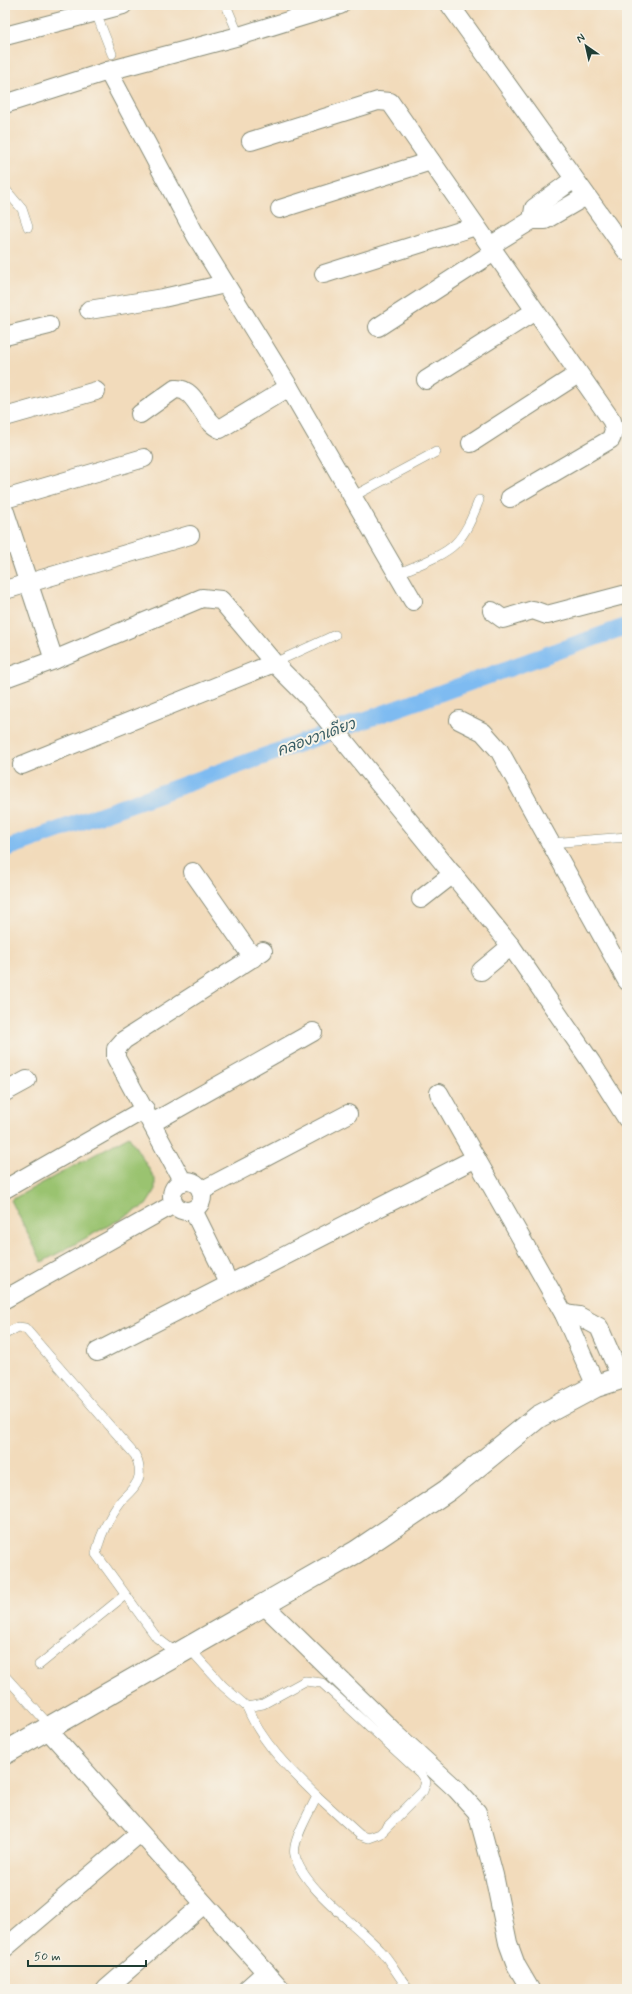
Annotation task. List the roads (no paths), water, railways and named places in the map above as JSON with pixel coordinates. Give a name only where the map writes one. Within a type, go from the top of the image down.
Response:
[{"type":"street","points":[[5,36],[93,11],[124,5]]},
{"type":"street","points":[[7,97],[110,63],[239,36],[340,5]]},
{"type":"street","points":[[450,5],[627,252]]},
{"type":"street","points":[[110,63],[196,236],[289,387],[413,601]]},
{"type":"street","points":[[251,141],[378,101],[390,102],[612,421],[614,430],[611,439],[510,498]]},
{"type":"street","points":[[280,209],[431,161]]},
{"type":"street","points":[[532,220],[534,208],[574,179]]},
{"type":"street","points":[[378,327],[532,220],[546,220],[586,196]]},
{"type":"street","points":[[324,274],[476,226]]},
{"type":"street","points":[[89,310],[163,298],[225,284]]},
{"type":"street","points":[[426,380],[535,311]]},
{"type":"street","points":[[5,336],[49,325]]},
{"type":"street","points":[[471,442],[578,374]]},
{"type":"street","points":[[140,414],[175,390],[181,389],[188,391],[212,426],[220,429],[289,387]]},
{"type":"street","points":[[5,416],[96,391]]},
{"type":"street","points":[[5,499],[144,458]]},
{"type":"street","points":[[5,512],[30,583],[54,660]]},
{"type":"street","points":[[5,590],[190,535]]},
{"type":"street","points":[[492,611],[504,619],[533,610],[547,615],[627,594]]},
{"type":"street","points":[[5,678],[54,660],[202,598],[221,600],[274,663],[310,699],[510,946],[591,1062],[627,1120]]},
{"type":"street","points":[[22,765],[274,663]]},
{"type":"street","points":[[459,720],[483,732],[499,750],[550,843],[563,863],[627,981]]},
{"type":"street","points":[[183,1182],[149,1116],[116,1058],[116,1049],[124,1040],[258,954],[193,872]]},
{"type":"street","points":[[421,898],[453,874]]},
{"type":"street","points":[[481,971],[510,946]]},
{"type":"street","points":[[5,1189],[313,1032]]},
{"type":"street","points":[[5,1092],[27,1080]]},
{"type":"street","points":[[439,1093],[564,1314],[596,1386]]},
{"type":"street","points":[[201,1191],[348,1114]]},
{"type":"street","points":[[97,1352],[229,1283],[476,1158]]},
{"type":"street","points":[[183,1182],[196,1184],[201,1191],[200,1205],[193,1210],[180,1210],[174,1204],[173,1191],[175,1187],[183,1182]]},
{"type":"street","points":[[5,1299],[174,1204]]},
{"type":"street","points":[[193,1210],[229,1283]]},
{"type":"street","points":[[5,1752],[356,1552],[448,1490],[538,1417],[596,1386],[624,1377],[599,1327],[579,1316],[564,1314]]},
{"type":"street","points":[[264,1605],[396,1734],[456,1789],[477,1812],[494,1875],[508,1943],[516,1965],[530,1989]]},
{"type":"street","points":[[49,1728],[140,1833],[282,1989]]},
{"type":"street","points":[[5,1948],[140,1833]]},
{"type":"street","points":[[106,1989],[204,1904]]},
{"type":"street","points":[[247,1989],[266,1972]]},
{"type":"lane","points":[[226,5],[239,36]]},
{"type":"lane","points":[[93,11],[110,63]]},
{"type":"lane","points":[[5,190],[22,209],[28,227]]},
{"type":"lane","points":[[352,496],[436,452]]},
{"type":"lane","points":[[397,574],[442,553],[455,544],[467,527],[479,500]]},
{"type":"lane","points":[[274,663],[335,635]]},
{"type":"lane","points":[[550,843],[627,836]]},
{"type":"lane","points":[[5,1334],[18,1327],[25,1328],[135,1455],[138,1461],[139,1477],[132,1489],[121,1501],[100,1535],[96,1554],[157,1638],[184,1651],[247,1707],[254,1725],[270,1745],[317,1796],[360,1835],[369,1838],[380,1834],[424,1791],[426,1782],[420,1773],[322,1683],[305,1681],[263,1704],[247,1707]]},
{"type":"lane","points":[[39,1665],[125,1595]]},
{"type":"lane","points":[[5,1676],[49,1728]]},
{"type":"lane","points":[[317,1796],[296,1838],[294,1854],[300,1867],[316,1889],[342,1917],[381,1950],[409,1989]]},
{"type":"waterway","name":"คลองวาเดียว","points":[[5,849],[627,626]]}]
